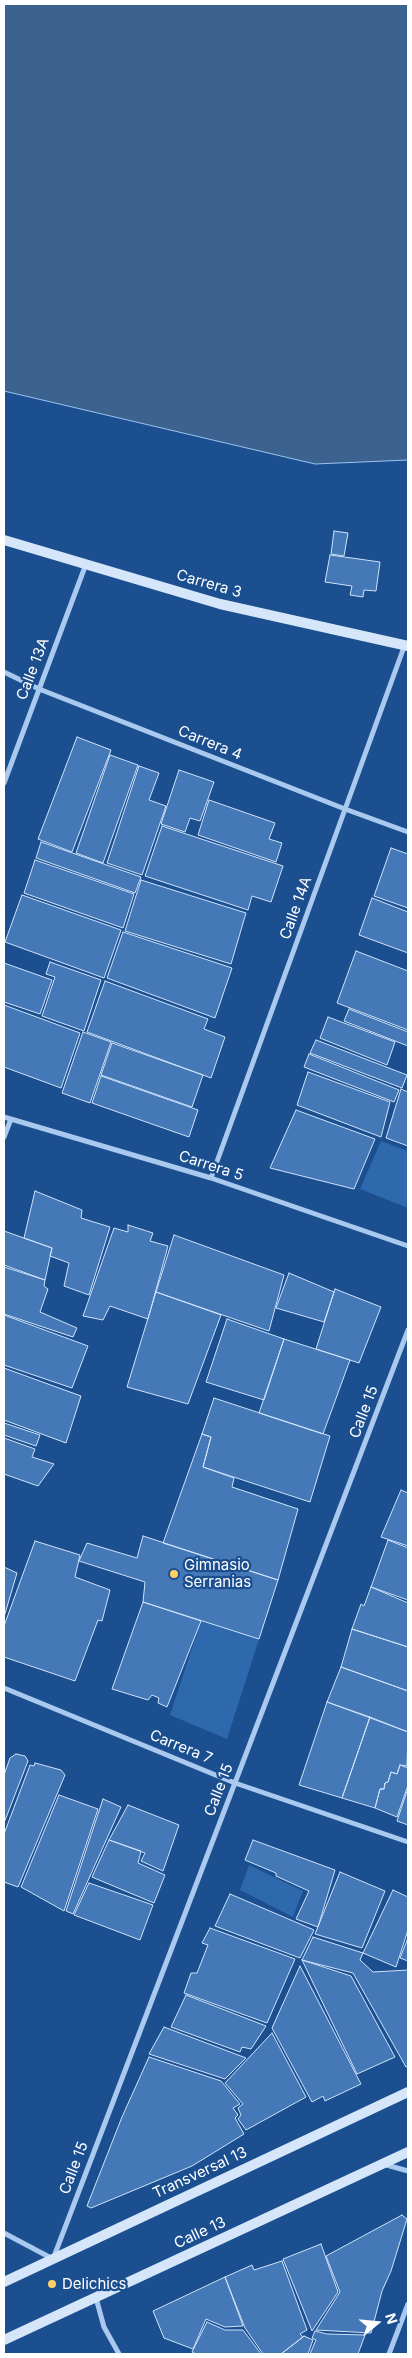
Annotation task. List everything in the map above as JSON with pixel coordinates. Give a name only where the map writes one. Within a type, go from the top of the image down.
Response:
[{"type":"main road","name":"Carrera 3","points":[[4,540],[220,604],[406,646]]},
{"type":"main road","name":"Transversal 13","points":[[4,2282],[408,2092]]},
{"type":"main road","name":"Calle 13","points":[[4,2340],[408,2152]]},
{"type":"street","name":"Calle 13A","points":[[4,783],[86,563]]},
{"type":"street","name":"Calle 14A","points":[[211,1178],[406,646]]},
{"type":"street","name":"Carrera 4","points":[[4,672],[39,689],[408,832]]},
{"type":"street","name":"Carrera 5","points":[[4,1117],[211,1178],[408,1246]]},
{"type":"street","points":[[4,1136],[11,1119]]},
{"type":"street","name":"Calle 15","points":[[53,2259],[408,1330]]},
{"type":"street","name":"Carrera 7","points":[[4,1688],[234,1783],[408,1842]]},
{"type":"street","points":[[383,2164],[408,2171]]},
{"type":"street","points":[[4,2233],[53,2259]]},
{"type":"street","points":[[96,2298],[104,2327],[119,2354]]},
{"type":"street","points":[[389,2354],[408,2304]]},
{"type":"shaded area","points":[[4,4],[408,4],[408,460],[315,464],[4,391]]},
{"type":"shaded area","points":[[381,1141],[408,1151],[408,1208],[360,1189]]},
{"type":"shaded area","points":[[201,1621],[259,1639],[227,1739],[170,1715]]},
{"type":"shaded area","points":[[249,1865],[303,1891],[293,1917],[240,1890]]},
{"type":"building","points":[[334,531],[348,533],[344,556],[331,554]]},
{"type":"building","points":[[330,555],[380,562],[376,591],[364,590],[363,597],[350,595],[352,586],[325,582]]},
{"type":"building","points":[[77,737],[111,750],[72,852],[38,839]]},
{"type":"building","points":[[110,755],[138,765],[103,863],[76,853]]},
{"type":"building","points":[[139,766],[159,773],[149,800],[166,806],[142,875],[107,863]]},
{"type":"building","points":[[179,770],[214,782],[200,821],[190,818],[185,832],[161,824]]},
{"type":"building","points":[[209,800],[275,823],[269,839],[282,843],[276,862],[198,835]]},
{"type":"building","points":[[162,826],[283,866],[271,902],[252,896],[248,910],[145,876]]},
{"type":"building","points":[[41,842],[141,877],[135,893],[36,858]]},
{"type":"building","points":[[391,848],[408,854],[408,908],[374,896]]},
{"type":"building","points":[[35,860],[134,894],[123,928],[24,893]]},
{"type":"building","points":[[141,880],[246,913],[231,964],[125,931]]},
{"type":"building","points":[[22,895],[121,930],[104,978],[5,942]]},
{"type":"building","points":[[372,898],[408,912],[408,953],[359,935]]},
{"type":"building","points":[[123,932],[232,968],[215,1018],[107,978]]},
{"type":"building","points":[[356,951],[408,971],[408,1030],[337,1003]]},
{"type":"building","points":[[50,962],[101,980],[84,1031],[42,1016],[55,977],[46,974]]},
{"type":"building","points":[[4,963],[52,980],[40,1014],[4,1002]]},
{"type":"building","points":[[105,981],[208,1019],[204,1029],[225,1037],[211,1078],[87,1032]]},
{"type":"building","points":[[4,1005],[80,1033],[61,1088],[4,1067]]},
{"type":"building","points":[[349,1009],[408,1032],[408,1046],[344,1021]]},
{"type":"building","points":[[328,1017],[395,1042],[387,1065],[320,1038]]},
{"type":"building","points":[[83,1032],[111,1042],[90,1103],[62,1093]]},
{"type":"building","points":[[316,1040],[407,1075],[402,1088],[310,1053]]},
{"type":"building","points":[[112,1043],[203,1075],[192,1107],[101,1075]]},
{"type":"building","points":[[309,1054],[399,1090],[394,1102],[304,1067]]},
{"type":"building","points":[[308,1072],[390,1102],[381,1137],[297,1105]]},
{"type":"building","points":[[101,1076],[198,1110],[189,1137],[92,1103]]},
{"type":"building","points":[[401,1089],[408,1092],[408,1146],[386,1138]]},
{"type":"building","points":[[296,1110],[375,1139],[354,1189],[270,1168]]},
{"type":"building","points":[[35,1191],[82,1210],[81,1218],[110,1227],[89,1295],[64,1286],[69,1263],[50,1256],[52,1248],[24,1238]]},
{"type":"building","points":[[128,1225],[153,1233],[150,1241],[168,1246],[148,1319],[110,1306],[103,1320],[83,1316],[114,1228],[128,1232]]},
{"type":"building","points":[[4,1231],[52,1248],[45,1280],[4,1265]]},
{"type":"building","points":[[174,1235],[284,1275],[269,1331],[156,1292]]},
{"type":"building","points":[[4,1267],[45,1280],[44,1286],[48,1289],[40,1312],[77,1328],[73,1337],[4,1314]]},
{"type":"building","points":[[289,1273],[334,1292],[324,1322],[276,1308]]},
{"type":"building","points":[[335,1289],[381,1307],[359,1363],[316,1349]]},
{"type":"building","points":[[156,1292],[221,1315],[188,1404],[127,1387]]},
{"type":"building","points":[[4,1315],[88,1346],[72,1388],[4,1365]]},
{"type":"building","points":[[227,1319],[284,1339],[264,1400],[206,1382]]},
{"type":"building","points":[[284,1339],[350,1360],[323,1434],[259,1413]]},
{"type":"building","points":[[4,1368],[81,1396],[66,1443],[4,1420]]},
{"type":"building","points":[[214,1398],[330,1436],[310,1502],[203,1467],[211,1437],[202,1434]]},
{"type":"building","points":[[4,1423],[40,1435],[36,1446],[4,1435]]},
{"type":"building","points":[[202,1434],[211,1437],[203,1467],[234,1478],[232,1487],[298,1509],[278,1580],[163,1543]]},
{"type":"building","points":[[4,1438],[35,1449],[32,1457],[54,1464],[38,1486],[4,1474]]},
{"type":"building","points":[[401,1490],[408,1493],[408,1546],[381,1537]]},
{"type":"building","points":[[143,1536],[278,1580],[259,1639],[143,1602],[145,1582],[79,1561],[87,1543],[137,1558]]},
{"type":"building","points":[[388,1540],[408,1548],[408,1600],[371,1587]]},
{"type":"building","points":[[35,1541],[80,1555],[75,1577],[110,1590],[102,1621],[98,1620],[75,1681],[4,1657],[4,1626]]},
{"type":"building","points":[[4,1567],[17,1573],[4,1617]]},
{"type":"building","points":[[371,1587],[408,1603],[408,1647],[352,1629],[361,1604],[364,1606]]},
{"type":"building","points":[[143,1602],[201,1621],[167,1707],[158,1703],[159,1698],[152,1695],[148,1700],[112,1689]]},
{"type":"building","points":[[352,1629],[408,1647],[408,1691],[341,1667]]},
{"type":"building","points":[[341,1667],[408,1691],[408,1732],[327,1702]]},
{"type":"building","points":[[327,1702],[370,1717],[342,1798],[299,1785]]},
{"type":"building","points":[[370,1717],[408,1732],[407,1766],[400,1765],[397,1774],[391,1772],[384,1789],[380,1789],[375,1808],[342,1798]]},
{"type":"building","points":[[16,1754],[25,1756],[28,1761],[4,1823],[4,1775],[10,1758]]},
{"type":"building","points":[[35,1763],[61,1770],[65,1775],[18,1887],[4,1882],[4,1834],[30,1765],[34,1766]]},
{"type":"building","points":[[400,1765],[408,1768],[408,1785],[397,1817],[375,1808],[380,1789],[384,1789],[391,1772],[397,1774]]},
{"type":"building","points":[[408,1788],[408,1825],[397,1821]]},
{"type":"building","points":[[59,1795],[98,1809],[64,1911],[21,1887]]},
{"type":"building","points":[[103,1799],[121,1807],[73,1914],[66,1911]]},
{"type":"building","points":[[128,1805],[179,1825],[163,1871],[141,1861],[145,1853],[109,1840]]},
{"type":"building","points":[[109,1840],[141,1851],[138,1863],[165,1875],[154,1903],[92,1877]]},
{"type":"building","points":[[253,1840],[335,1870],[318,1927],[296,1919],[309,1891],[276,1876],[276,1873],[245,1860]]},
{"type":"building","points":[[340,1872],[385,1891],[362,1948],[315,1934]]},
{"type":"building","points":[[89,1883],[153,1905],[140,1940],[74,1915]]},
{"type":"building","points":[[393,1890],[408,1897],[408,1930],[396,1967],[363,1953]]},
{"type":"building","points":[[230,1894],[314,1930],[300,1958],[215,1926]]},
{"type":"building","points":[[210,1928],[295,1959],[267,2023],[184,1993],[191,1973],[197,1973],[208,1945],[202,1943]]},
{"type":"building","points":[[313,1937],[363,1953],[360,1960],[373,1972],[408,1970],[408,2066],[406,2067],[353,1973],[302,1960]]},
{"type":"building","points":[[408,1938],[408,1961],[400,1958]]},
{"type":"building","points":[[302,1960],[351,1976],[395,2057],[357,2074]]},
{"type":"building","points":[[300,1966],[361,2084],[325,2101],[323,2096],[312,2102],[272,2028]]},
{"type":"building","points":[[186,1995],[266,2026],[251,2049],[242,2047],[240,2052],[171,2027]]},
{"type":"building","points":[[164,2027],[246,2058],[225,2079],[149,2054]]},
{"type":"building","points":[[272,2033],[306,2097],[246,2130],[238,2119],[241,2115],[238,2108],[243,2104],[225,2083]]},
{"type":"building","points":[[149,2057],[221,2081],[240,2104],[233,2108],[238,2115],[235,2118],[244,2134],[192,2166],[91,2208],[87,2206],[122,2117]]},
{"type":"building","points":[[402,2215],[407,2219],[391,2271],[382,2291],[371,2333],[316,2330],[340,2292],[326,2256]]},
{"type":"building","points":[[321,2244],[338,2292],[312,2331],[283,2259]]},
{"type":"building","points":[[282,2261],[307,2330],[300,2334],[303,2337],[281,2354],[263,2354],[245,2328],[225,2277],[252,2265],[254,2270]]},
{"type":"building","points":[[225,2277],[243,2326],[225,2327],[206,2319],[193,2349],[164,2338],[153,2311]]},
{"type":"building","points":[[207,2322],[225,2330],[243,2330],[261,2354],[196,2354],[192,2352]]},
{"type":"building","points":[[315,2331],[327,2334],[365,2335],[358,2354],[310,2354],[316,2340],[312,2338]]},
{"type":"building","points":[[304,2336],[313,2340],[308,2354],[281,2354]]},
{"type":"place","name":"Gimnasio Serranias","points":[[174,1574]]},
{"type":"place","name":"Delichics","points":[[52,2284]]}]
